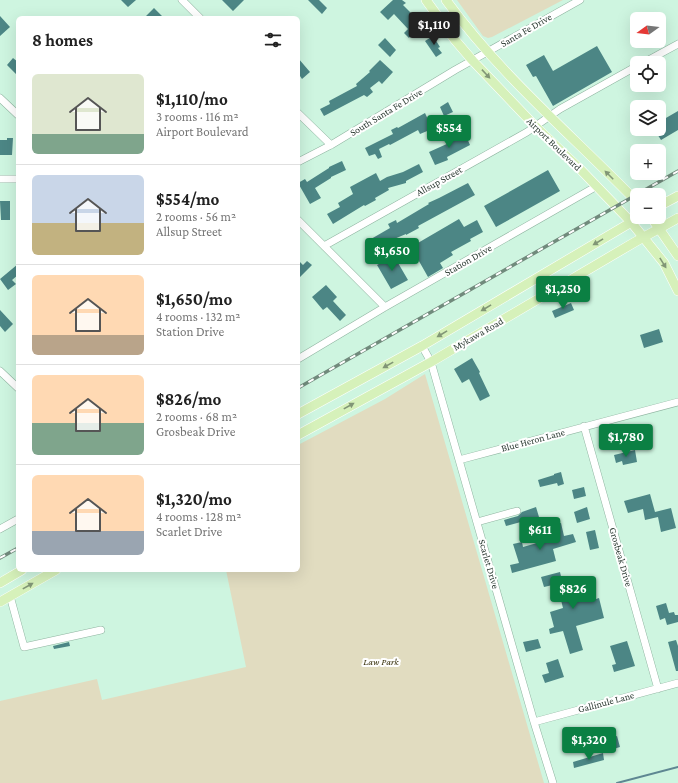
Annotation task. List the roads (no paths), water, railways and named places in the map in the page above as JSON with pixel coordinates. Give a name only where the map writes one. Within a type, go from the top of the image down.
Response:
[{"type":"main road","name":"Airport Boulevard","points":[[426,0],[455,40],[473,61],[535,126],[597,186],[630,221]]},
{"type":"main road","name":"Airport Boulevard","points":[[446,0],[474,37],[513,80],[630,195]]},
{"type":"main road","points":[[666,202],[678,196]]},
{"type":"main road","name":"Mykawa Road","points":[[300,433],[431,362],[678,218]]},
{"type":"main road","name":"Mykawa Road","points":[[302,412],[422,346],[630,223]]},
{"type":"main road","name":"Airport Boulevard","points":[[633,224],[664,263],[678,291]]},
{"type":"main road","points":[[656,224],[678,256]]},
{"type":"main road","points":[[302,412],[315,425]]},
{"type":"main road","points":[[0,583],[19,572]]},
{"type":"main road","points":[[0,602],[52,572]]},
{"type":"street","points":[[182,0],[198,16]]},
{"type":"street","name":"Santa Fe Drive","points":[[473,61],[580,0]]},
{"type":"street","points":[[656,56],[678,44]]},
{"type":"street","name":"South Santa Fe Drive","points":[[300,161],[331,145],[455,70],[473,61]]},
{"type":"street","name":"Allsup Street","points":[[324,246],[527,132],[560,109],[630,70]]},
{"type":"street","points":[[0,98],[16,113]]},
{"type":"street","points":[[300,115],[331,145]]},
{"type":"street","points":[[0,179],[16,179]]},
{"type":"street","name":"Station Drive","points":[[300,359],[385,307],[597,186]]},
{"type":"street","points":[[300,222],[385,307]]},
{"type":"street","name":"Scarlet Drive","points":[[422,346],[431,362],[534,722],[553,783]]},
{"type":"street","points":[[0,371],[16,386]]},
{"type":"street","name":"Blue Heron Lane","points":[[459,460],[678,402]]},
{"type":"street","name":"Grosbeak Drive","points":[[584,426],[658,688]]},
{"type":"street","points":[[477,522],[517,511]]},
{"type":"street","points":[[0,529],[16,520]]},
{"type":"street","points":[[10,596],[24,647],[101,630]]},
{"type":"street","name":"Gallinule Lane","points":[[534,722],[678,683]]},
{"type":"waterway","points":[[617,783],[678,767]]},
{"type":"railway","points":[[300,387],[678,171]]},
{"type":"railway","points":[[0,558],[16,549]]},
{"type":"park label","name":"Law Park","points":[[381,661]]}]
